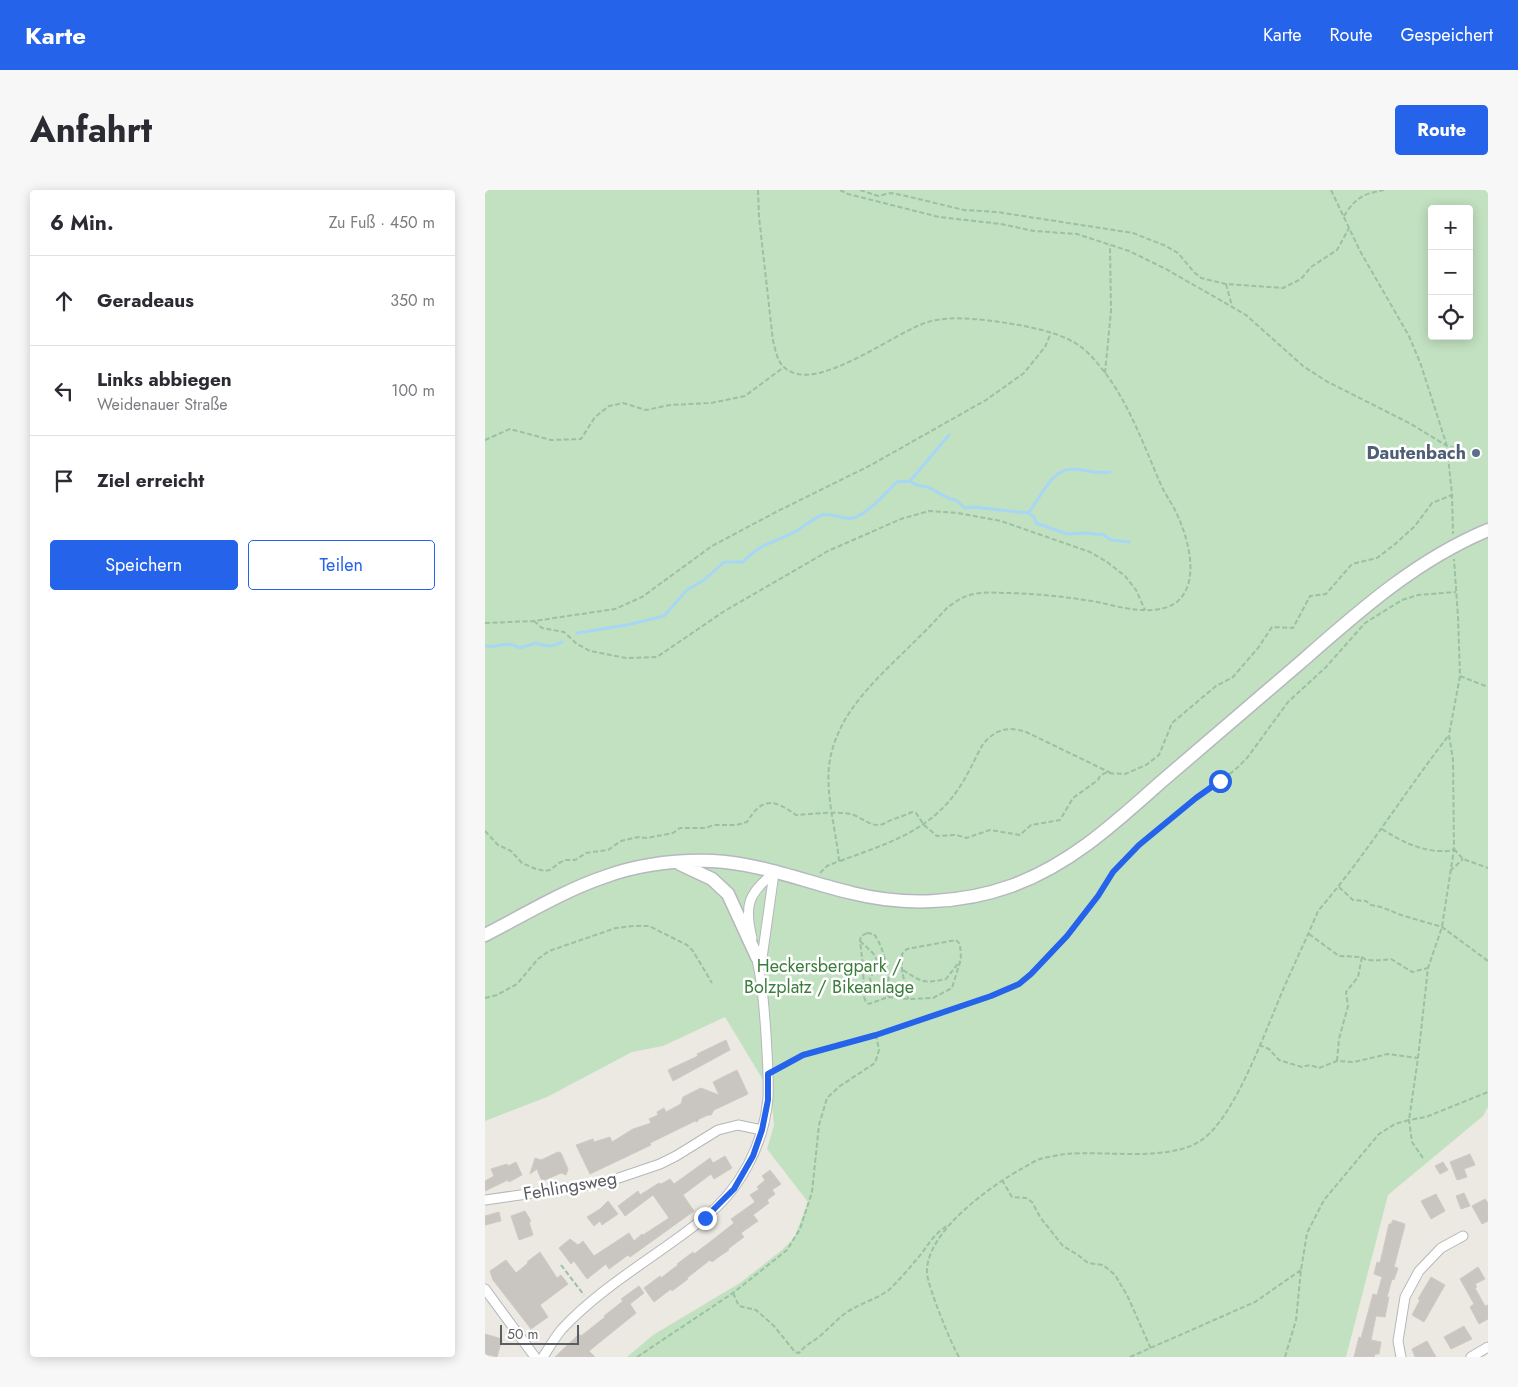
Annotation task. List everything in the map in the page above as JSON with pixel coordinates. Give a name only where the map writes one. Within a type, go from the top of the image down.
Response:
[{"type":"street","points":[[485,935],[571,891],[603,877],[638,868],[678,862],[727,862],[874,898],[912,901],[945,900],[1009,886],[1067,859],[1113,824],[1351,618],[1409,572],[1453,545],[1488,530]]},
{"type":"street","points":[[678,862],[712,879],[728,894],[757,957]]},
{"type":"street","points":[[761,971],[751,934],[749,904],[754,891],[774,873]]},
{"type":"street","points":[[543,1357],[561,1330],[589,1302],[705,1218],[734,1189],[753,1156],[762,1130],[768,1100],[761,971],[774,873]]},
{"type":"street","name":"Fehlingsweg","points":[[485,1200],[604,1183],[659,1164],[676,1156],[718,1130],[738,1124],[762,1130]]},
{"type":"street","points":[[1401,1357],[1398,1341],[1405,1297],[1419,1271],[1430,1259],[1441,1248],[1463,1236]]},
{"type":"street","points":[[485,1289],[535,1357]]},
{"type":"street","points":[[1474,1356],[1488,1348]]},
{"type":"path","points":[[758,190],[759,217],[773,341],[778,358],[784,367],[790,372],[800,374],[823,373],[847,363],[902,332],[929,321],[956,318],[988,321],[1051,333],[1069,340],[1086,351],[1105,373],[1140,436],[1162,487],[1176,512],[1190,565],[1186,590],[1179,600],[1160,609],[1145,610],[1048,594],[987,592],[969,595],[958,600],[935,620],[863,693],[837,733],[829,767],[829,784],[839,861]]},
{"type":"path","points":[[840,190],[848,194],[939,216],[1001,224],[1034,231],[1068,233],[1129,251],[1166,269],[1246,315],[1303,366],[1326,381],[1411,424],[1447,446],[1464,450]]},
{"type":"path","points":[[860,190],[878,196],[891,193],[964,210],[997,212],[1133,233],[1166,246],[1178,253],[1201,278],[1226,284],[1283,288],[1292,284],[1301,279],[1311,267],[1337,250],[1349,228]]},
{"type":"path","points":[[1331,190],[1360,251],[1409,336],[1418,358],[1447,446],[1452,495],[1460,676],[1449,735],[1453,760],[1454,849],[1442,927],[1428,968],[1409,1120],[1412,1142],[1423,1158]]},
{"type":"path","points":[[1343,217],[1354,200],[1369,193],[1384,190]]},
{"type":"path","points":[[1105,373],[1111,311],[1110,244]]},
{"type":"path","points":[[1226,284],[1232,307]]},
{"type":"path","points":[[485,623],[535,621],[615,608],[642,597],[712,546],[871,465],[986,400],[1024,373],[1045,347],[1051,333]]},
{"type":"path","points":[[485,440],[510,429],[551,440],[581,439],[595,417],[609,406],[623,403],[647,410],[670,405],[711,403],[745,396],[784,367]]},
{"type":"path","points":[[485,831],[498,845],[511,851],[522,863],[545,871],[550,870],[565,860],[575,860],[586,853],[608,850],[621,841],[673,833],[680,828],[705,828],[714,825],[736,825],[747,822],[754,809],[766,803],[782,805],[796,815],[836,812],[851,814],[868,823],[881,825],[912,812],[916,813],[932,833],[943,837],[957,835],[966,838],[990,830],[1021,834],[1031,825],[1060,820],[1073,798],[1098,780],[1099,776],[1105,773],[1125,774],[1146,765],[1159,755],[1172,723],[1216,686],[1233,677],[1258,648],[1272,627],[1293,628],[1310,596],[1326,594],[1352,564],[1377,558],[1395,545],[1415,526],[1431,503],[1452,495]]},
{"type":"path","points":[[535,621],[542,628],[564,632],[577,644],[590,651],[626,658],[657,657],[723,612],[828,551],[901,519],[929,511],[957,513],[1001,521],[1090,552],[1125,576],[1136,590],[1145,610]]},
{"type":"path","points":[[768,1074],[803,1055],[876,1035],[991,996],[1019,984],[1067,936],[1098,896],[1113,872],[1139,845],[1196,798],[1235,770],[1247,758],[1288,702],[1326,667],[1365,623],[1402,600],[1418,595],[1456,592]]},
{"type":"path","points":[[1460,676],[1488,687]]},
{"type":"path","points":[[811,882],[827,866],[882,845],[924,825],[937,815],[951,799],[983,744],[998,731],[1015,728],[1026,732],[1115,775]]},
{"type":"path","points":[[959,1357],[937,1304],[927,1273],[931,1252],[949,1225],[964,1210],[1003,1180],[1039,1159],[1067,1154],[1120,1155],[1187,1148],[1204,1139],[1224,1117],[1241,1086],[1318,911],[1339,887],[1449,735]]},
{"type":"path","points":[[1382,829],[1403,843],[1423,850],[1449,852],[1454,849]]},
{"type":"path","points":[[1454,849],[1463,859],[1488,868]]},
{"type":"path","points":[[1450,872],[1463,859]]},
{"type":"path","points":[[1339,887],[1353,900],[1366,901],[1371,905],[1381,907],[1401,916],[1442,927],[1488,961]]},
{"type":"path","points":[[485,998],[497,995],[517,984],[537,959],[549,951],[617,928],[633,926],[649,926],[687,945],[693,951],[712,983]]},
{"type":"path","points":[[888,997],[891,987],[879,940],[874,934],[867,933],[861,936],[863,985],[866,1002],[869,1004],[888,997],[908,999],[933,998],[952,988],[961,959],[960,944],[957,940],[907,949],[902,954],[902,970],[908,999]]},
{"type":"path","points":[[1309,934],[1339,956],[1362,957],[1366,960],[1379,962],[1391,959],[1412,972],[1428,968]]},
{"type":"path","points":[[860,941],[873,953],[877,960],[870,979],[872,986],[878,988],[885,984],[888,978]]},
{"type":"path","points":[[1337,1061],[1339,1039],[1348,1006],[1346,992],[1358,977],[1362,957]]},
{"type":"path","points":[[902,970],[923,983],[946,979],[961,959]]},
{"type":"path","points":[[639,1357],[733,1293],[787,1250],[800,1229],[813,1192],[819,1125],[827,1098],[840,1086],[875,1063],[879,1050],[876,1035]]},
{"type":"path","points":[[1259,1045],[1269,1049],[1279,1060],[1301,1067],[1310,1065],[1319,1068],[1337,1061],[1354,1062],[1388,1054],[1418,1058]]},
{"type":"path","points":[[1285,1357],[1296,1320],[1307,1233],[1325,1200],[1379,1134],[1395,1124],[1426,1117],[1488,1092]]},
{"type":"path","points":[[1003,1180],[1012,1197],[1026,1198],[1032,1202],[1040,1217],[1063,1246],[1088,1263],[1103,1265],[1115,1275],[1127,1295],[1151,1349]]},
{"type":"path","points":[[733,1293],[739,1306],[756,1310],[774,1326],[795,1352],[799,1353],[805,1346],[829,1328],[835,1320],[889,1290],[917,1260],[939,1231],[949,1225]]},
{"type":"path","points":[[561,1266],[589,1302]]},
{"type":"path","points":[[1130,1357],[1255,1302],[1301,1270]]},
{"type":"green space","name":"Heckersbergpark / Bolzplatz / Bikeanlage","points":[[485,190],[1488,190],[1488,1107],[1483,1116],[1388,1195],[1346,1357],[627,1357],[653,1335],[740,1283],[782,1250],[794,1238],[808,1202],[767,1149],[774,1125],[771,1093],[725,1017],[663,1046],[632,1052],[547,1097],[485,1121]]},
{"type":"building","points":[[726,1040],[730,1050],[673,1081],[668,1070]]},
{"type":"building","points":[[737,1070],[748,1094],[714,1110],[711,1115],[699,1119],[697,1122],[695,1121],[650,1143],[651,1145],[590,1174],[576,1145],[593,1139],[594,1142],[610,1137],[612,1142],[633,1129],[651,1123],[649,1119],[658,1115],[657,1112],[664,1108],[666,1112],[681,1104],[683,1097],[701,1088],[719,1095],[713,1082]]},
{"type":"building","points":[[558,1152],[561,1153],[568,1169],[566,1175],[561,1173],[545,1180],[541,1179],[537,1169],[530,1174],[535,1158],[541,1160]]},
{"type":"building","points":[[1470,1154],[1475,1165],[1464,1169],[1467,1177],[1457,1180],[1450,1162]]},
{"type":"building","points":[[725,1156],[732,1168],[714,1179],[711,1174],[683,1195],[694,1211],[630,1257],[628,1255],[609,1269],[606,1264],[587,1279],[574,1261],[571,1264],[559,1248],[570,1239],[578,1245],[583,1241],[594,1256],[629,1233],[634,1241],[669,1218],[653,1195],[625,1216],[618,1206],[638,1191],[640,1195],[659,1183],[661,1184],[670,1179],[674,1184],[710,1158],[713,1163]]},
{"type":"building","points":[[516,1162],[522,1175],[485,1191],[485,1181],[494,1176],[491,1169],[507,1164],[508,1166]]},
{"type":"building","points":[[1443,1162],[1448,1170],[1440,1174],[1435,1166]]},
{"type":"building","points":[[770,1170],[781,1184],[772,1190],[775,1194],[767,1200],[769,1203],[753,1215],[758,1221],[741,1233],[744,1237],[729,1250],[712,1262],[710,1260],[672,1291],[671,1289],[654,1302],[644,1288],[660,1276],[661,1278],[677,1264],[693,1252],[694,1254],[734,1223],[731,1219],[755,1202],[750,1195],[759,1189],[757,1187],[765,1180],[762,1176]]},
{"type":"building","points":[[1464,1193],[1470,1206],[1461,1209],[1456,1196]]},
{"type":"building","points":[[1436,1194],[1445,1211],[1431,1219],[1421,1201]]},
{"type":"building","points":[[1485,1199],[1488,1203],[1488,1221],[1482,1224],[1472,1206]]},
{"type":"building","points":[[608,1201],[618,1214],[602,1225],[600,1221],[594,1226],[587,1217],[600,1209]]},
{"type":"building","points":[[525,1211],[531,1221],[529,1222],[533,1235],[519,1240],[511,1216]]},
{"type":"building","points":[[499,1212],[501,1221],[485,1225],[485,1216]]},
{"type":"building","points":[[1393,1220],[1405,1224],[1394,1267],[1398,1268],[1394,1280],[1392,1279],[1387,1297],[1389,1297],[1385,1317],[1376,1316],[1371,1340],[1381,1342],[1379,1354],[1375,1354],[1374,1357],[1354,1357],[1373,1294],[1377,1295],[1382,1277],[1374,1274],[1377,1262],[1380,1263],[1389,1224]]},
{"type":"building","points":[[540,1252],[557,1278],[561,1275],[568,1284],[540,1305],[548,1317],[531,1329],[493,1280],[490,1271],[506,1260],[516,1273]]},
{"type":"building","points":[[1478,1267],[1485,1279],[1475,1284],[1477,1287],[1475,1288],[1485,1306],[1488,1305],[1488,1319],[1479,1324],[1470,1307],[1474,1304],[1460,1279]]},
{"type":"building","points":[[1431,1277],[1445,1285],[1424,1322],[1412,1315],[1420,1300],[1418,1299]]},
{"type":"building","points":[[639,1286],[644,1293],[630,1304],[636,1313],[589,1351],[595,1357],[555,1357],[579,1334],[581,1336],[605,1317],[623,1301],[621,1299]]},
{"type":"building","points":[[1464,1326],[1472,1339],[1451,1349],[1444,1337]]},
{"type":"building","points":[[485,1334],[502,1339],[497,1357],[485,1354]]},
{"type":"building","points":[[1427,1341],[1436,1357],[1415,1357],[1412,1349]]},
{"type":"waterway","points":[[577,633],[627,625],[664,616],[687,590],[704,580],[724,562],[743,562],[756,550],[796,531],[822,515],[852,518],[862,514],[873,506],[897,482],[910,481],[949,435]]},
{"type":"waterway","points":[[1028,513],[1046,486],[1057,474],[1071,469],[1099,473],[1110,472]]},
{"type":"waterway","points":[[910,481],[956,500],[965,508],[973,507],[1028,513],[1034,517],[1036,523],[1067,534],[1087,533],[1104,535],[1111,540],[1129,542]]},
{"type":"waterway","points":[[485,646],[509,644],[520,648],[536,643],[549,646],[562,642]]},
{"type":"place","name":"Dautenbach","points":[[1476,453]]},
{"type":"route","points":[[705,1218],[734,1189],[753,1156],[762,1130],[768,1100],[768,1074],[803,1055],[876,1035],[991,996],[1019,984],[1067,936],[1083,917],[1113,872],[1139,845],[1196,798],[1220,781]]}]
